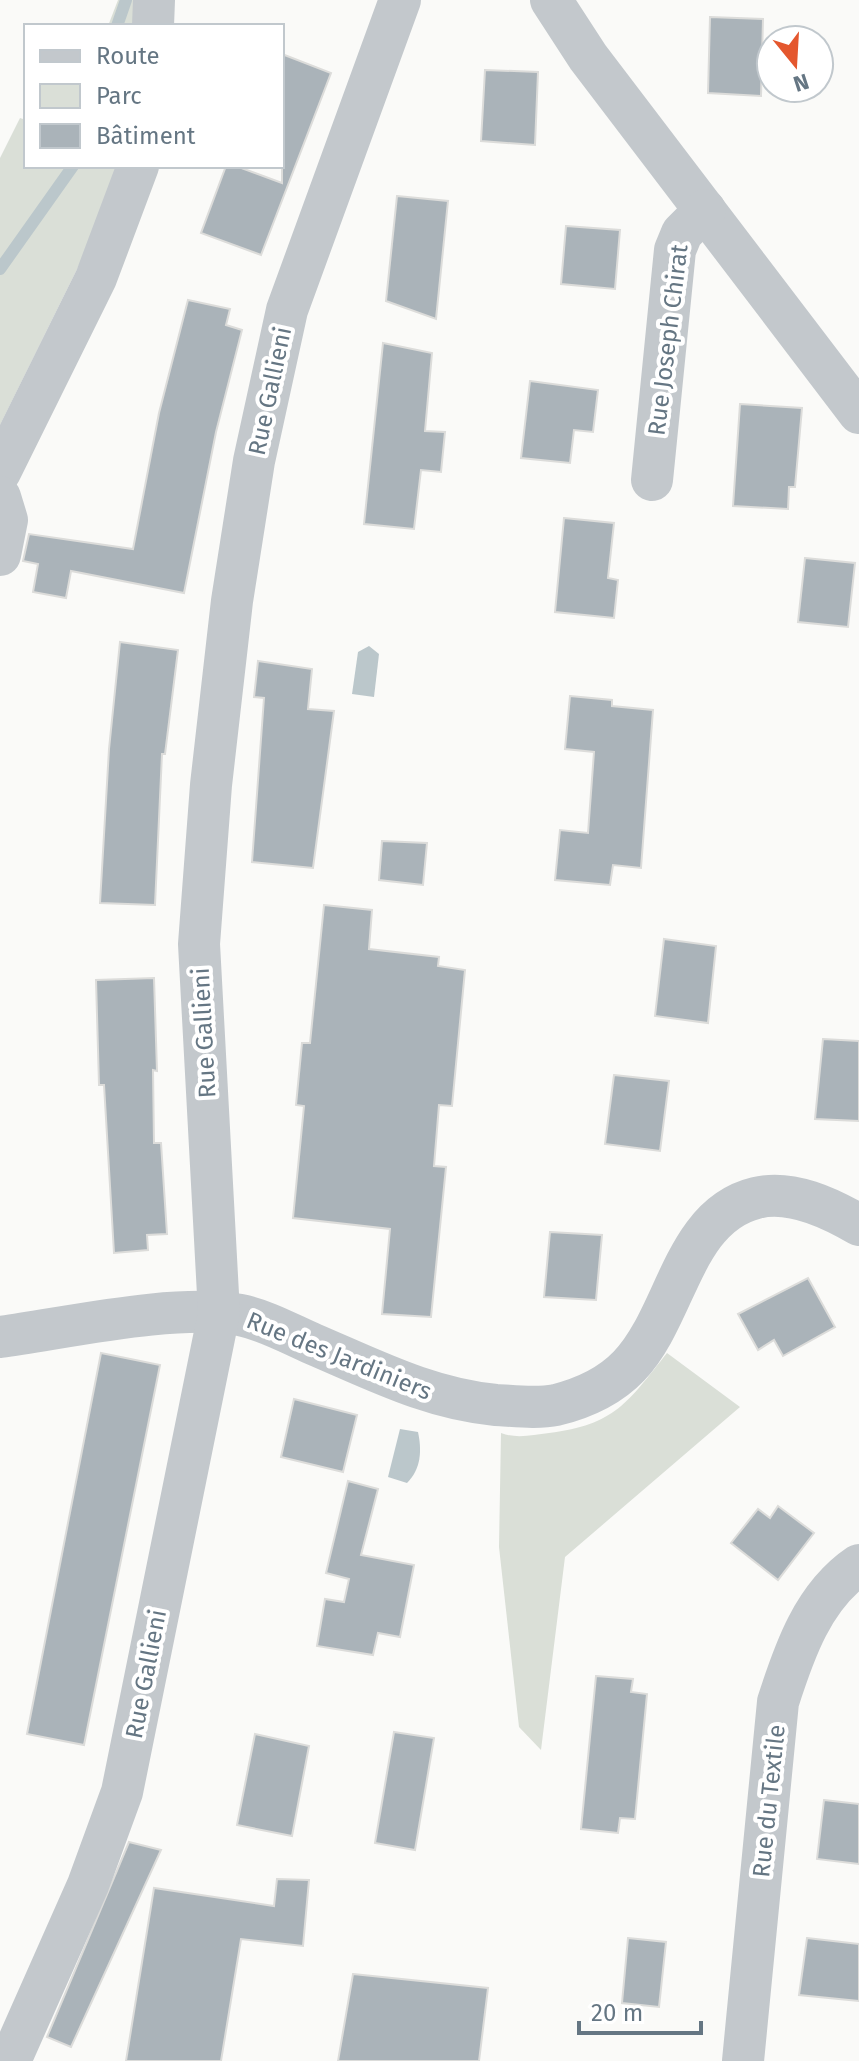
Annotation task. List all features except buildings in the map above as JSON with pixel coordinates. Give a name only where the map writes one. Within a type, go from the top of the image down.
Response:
[{"type":"street","points":[[153,24],[154,0]]},
{"type":"street","name":"Rue Gallieni","points":[[10,2061],[88,1885],[122,1792],[219,1313],[199,944],[213,771],[232,601],[254,461],[287,310],[400,0]]},
{"type":"street","name":"Rue Joseph Chirat","points":[[551,0],[588,57],[859,413]]},
{"type":"street","points":[[0,472],[96,278],[137,168]]},
{"type":"street","name":"Rue Joseph Chirat","points":[[652,480],[675,250],[682,233],[705,210]]},
{"type":"street","points":[[0,497],[7,520],[0,555]]},
{"type":"street","name":"Rue des Jardiniers","points":[[0,1337],[165,1315],[219,1313],[242,1316],[272,1326],[422,1392],[468,1402],[551,1406],[582,1398],[607,1385],[630,1365],[653,1333],[694,1251],[715,1219],[736,1203],[764,1196],[794,1198],[834,1210],[859,1225]]},
{"type":"street","name":"Rue du Textile","points":[[743,2061],[778,1702],[794,1653],[817,1609],[847,1573],[859,1565]]},
{"type":"green space","points":[[118,0],[146,0],[143,24],[109,24]]},
{"type":"green space","points":[[20,118],[24,119],[24,168],[127,168],[0,425],[0,158]]},
{"type":"green space","points":[[667,1353],[740,1407],[565,1557],[541,1750],[519,1727],[499,1547],[501,1433],[519,1436],[549,1433],[590,1424],[605,1417],[630,1398]]},
{"type":"shaded area","points":[[369,646],[379,654],[374,697],[352,694],[358,652]]},
{"type":"shaded area","points":[[400,1429],[418,1432],[419,1439],[418,1466],[407,1483],[388,1477]]},
{"type":"waterway","points":[[118,24],[126,0]]},
{"type":"waterway","points":[[0,269],[72,168]]}]
